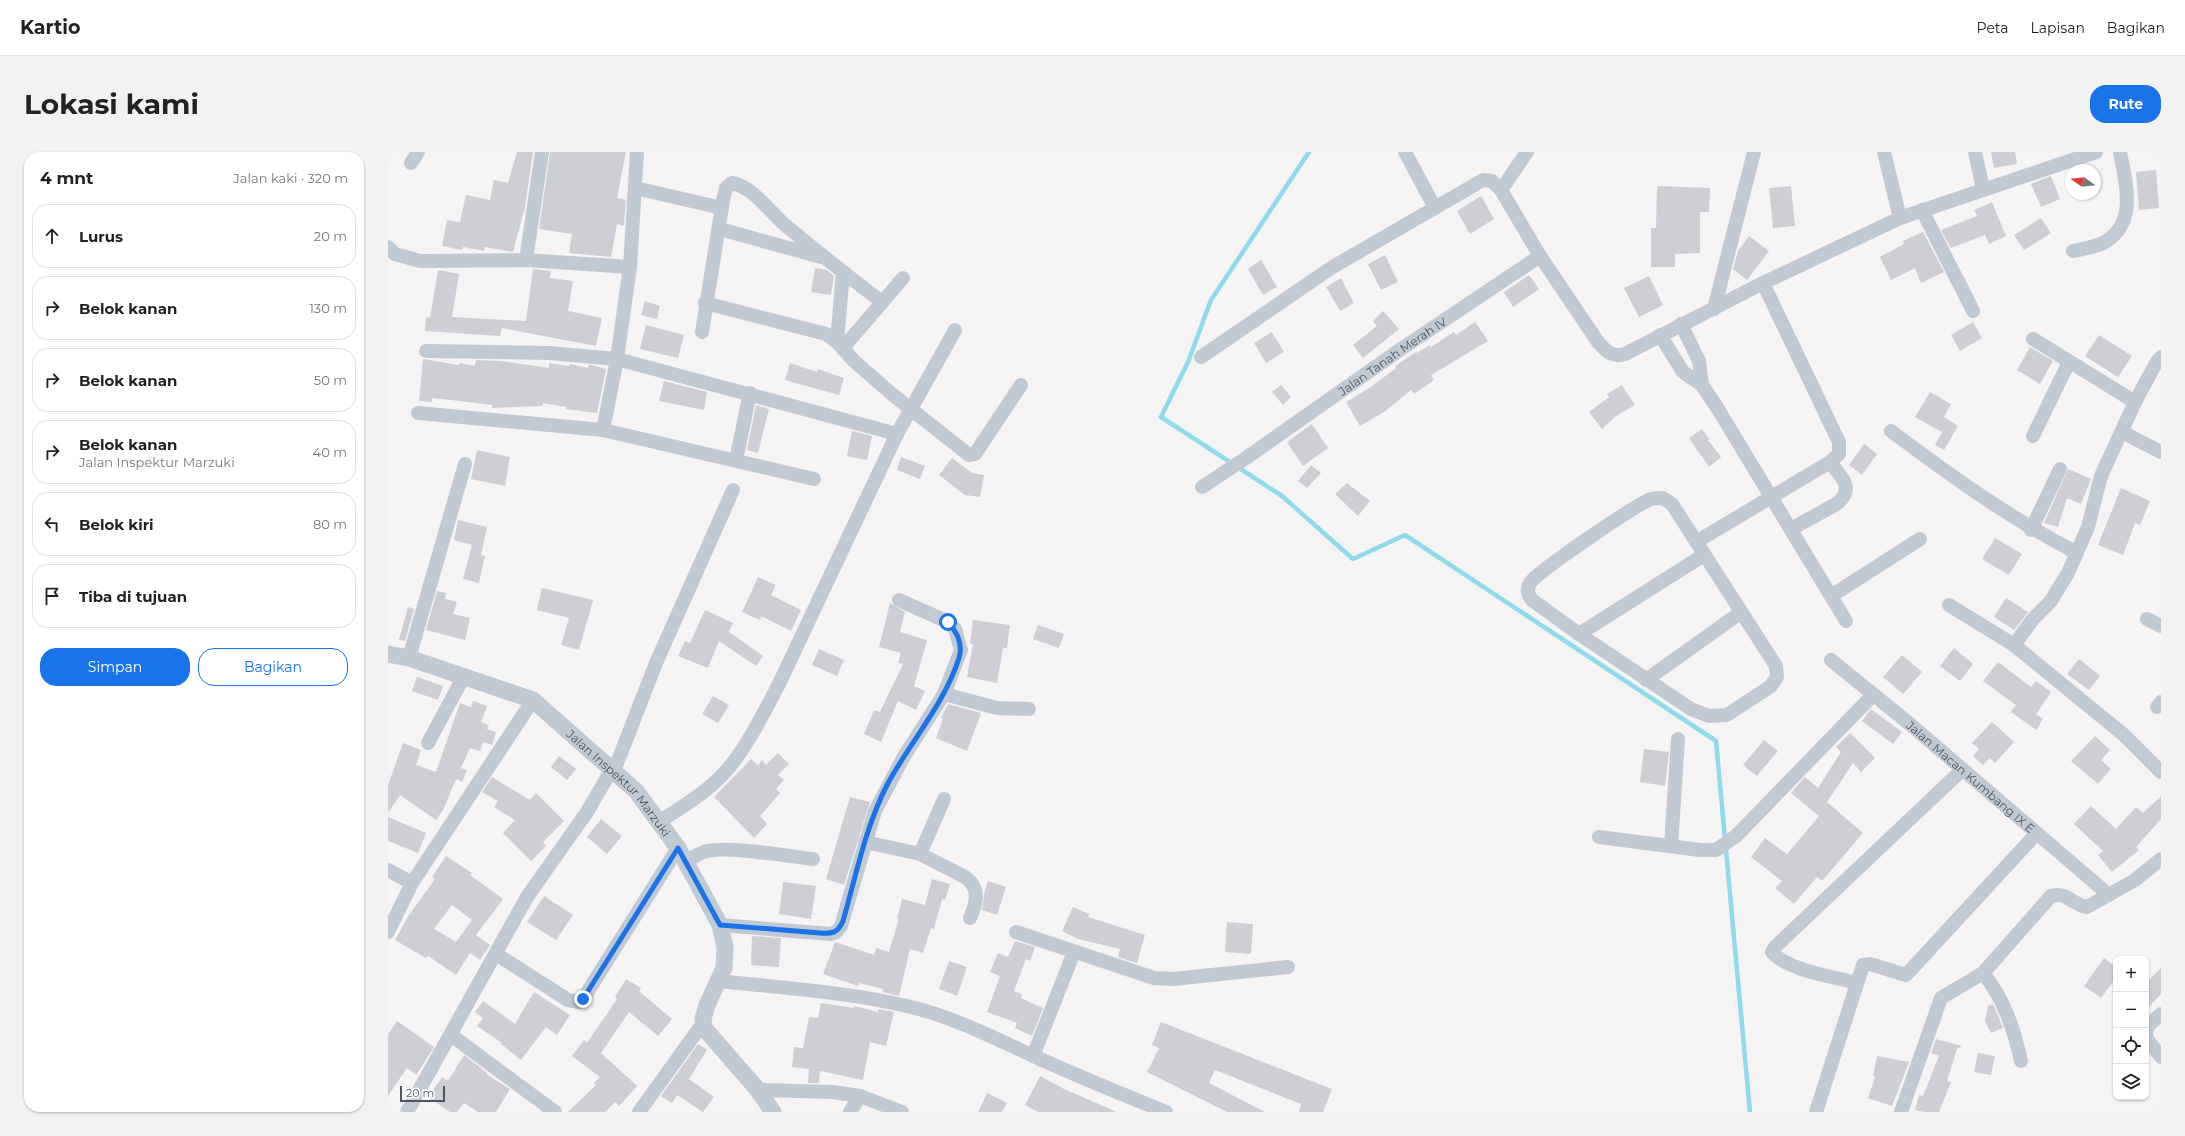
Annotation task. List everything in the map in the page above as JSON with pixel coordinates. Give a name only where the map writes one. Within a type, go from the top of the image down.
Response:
[{"type":"street","points":[[526,260],[542,152]]},
{"type":"street","points":[[603,430],[617,360],[630,267],[637,152]]},
{"type":"street","points":[[1405,152],[1434,208]]},
{"type":"street","points":[[1501,190],[1527,152]]},
{"type":"street","points":[[1714,309],[1754,152]]},
{"type":"street","points":[[1884,152],[1900,218]]},
{"type":"street","points":[[1975,152],[1983,189]]},
{"type":"street","points":[[1201,357],[1331,268],[1483,180],[1492,181],[1501,190],[1540,256],[1598,342],[1609,353],[1621,355],[1763,283],[1900,218],[1983,189],[2066,156],[2096,152]]},
{"type":"street","points":[[2073,251],[2102,244],[2121,228],[2125,219],[2127,203],[2120,152]]},
{"type":"street","points":[[702,332],[705,302],[720,229],[722,208],[726,188],[732,182],[738,184],[842,272],[882,302]]},
{"type":"street","points":[[635,188],[722,208]]},
{"type":"street","points":[[1922,210],[1973,311]]},
{"type":"street","points":[[720,229],[828,259]]},
{"type":"street","points":[[388,248],[395,254],[420,261],[526,260],[630,267]]},
{"type":"street","name":"Jalan Tanah Merah IV","points":[[1202,487],[1246,458],[1401,349],[1540,256]]},
{"type":"street","points":[[840,345],[842,272]]},
{"type":"street","points":[[840,345],[903,278]]},
{"type":"street","points":[[1696,542],[1830,462],[1839,454],[1839,442],[1763,283]]},
{"type":"street","points":[[705,302],[826,334],[840,345],[854,361],[966,454],[972,455],[979,448],[1021,385]]},
{"type":"street","points":[[1681,324],[1699,361],[1702,385]]},
{"type":"street","points":[[659,822],[690,801],[727,770],[757,724],[778,686],[897,434],[955,330]]},
{"type":"street","points":[[1660,334],[1683,372],[1702,385],[1846,621]]},
{"type":"street","points":[[2033,339],[2135,402]]},
{"type":"street","points":[[426,351],[549,353],[617,360],[750,393],[897,434]]},
{"type":"street","points":[[2014,645],[2033,619],[2058,592],[2088,527],[2102,476],[2135,402],[2161,357]]},
{"type":"street","points":[[2033,436],[2069,362]]},
{"type":"street","points":[[736,460],[750,393]]},
{"type":"street","points":[[418,413],[603,430],[814,479]]},
{"type":"street","points":[[1891,431],[1955,479],[2032,530],[2077,553]]},
{"type":"street","points":[[2122,432],[2161,452]]},
{"type":"street","points":[[1791,529],[1838,503],[1845,497],[1847,493],[1845,482],[1830,462]]},
{"type":"street","points":[[409,658],[465,464]]},
{"type":"street","points":[[2032,530],[2060,469]]},
{"type":"street","points":[[407,1112],[496,954],[526,897],[587,812],[613,770],[656,663],[733,490]]},
{"type":"street","points":[[1663,498],[1668,500],[1704,555],[1740,614],[1776,666],[1777,677],[1771,686],[1733,712],[1718,717],[1701,714],[1691,709],[1646,680],[1532,600],[1528,591],[1530,582],[1620,518],[1651,499],[1663,498]]},
{"type":"street","points":[[1831,596],[1920,539]]},
{"type":"street","points":[[1579,634],[1704,555]]},
{"type":"street","points":[[720,925],[820,933],[836,932],[843,921],[874,812],[903,758],[944,694],[961,650],[955,629],[942,619],[899,600]]},
{"type":"street","points":[[1950,606],[2014,645],[2124,735],[2161,772]]},
{"type":"street","points":[[1646,680],[1740,614]]},
{"type":"street","points":[[2146,619],[2161,626]]},
{"type":"street","name":"Jalan Inspektur Marzuki","points":[[388,654],[409,658],[533,700],[636,791],[681,855],[720,925],[725,958],[720,981],[707,1005],[703,1023]]},
{"type":"street","name":"Jalan Macan Kumbang IX E","points":[[1831,660],[1911,725],[2109,895]]},
{"type":"street","points":[[428,744],[464,676]]},
{"type":"street","points":[[944,694],[997,708],[1029,709]]},
{"type":"street","points":[[1599,837],[1707,851],[1716,850],[1732,840],[1873,695]]},
{"type":"street","points":[[388,932],[412,883],[533,700]]},
{"type":"street","points":[[1671,846],[1678,739]]},
{"type":"street","points":[[1857,983],[1801,968],[1776,956],[1772,952],[1775,947],[1962,770]]},
{"type":"street","points":[[920,854],[944,799]]},
{"type":"street","points":[[1816,1112],[1861,968],[1865,964],[1870,964],[1906,975],[2037,834]]},
{"type":"street","points":[[865,842],[920,854],[971,881],[976,891],[974,910],[970,918]]},
{"type":"street","points":[[496,954],[568,1000],[579,1002],[583,999],[681,855],[699,853],[708,850],[740,851],[812,859]]},
{"type":"street","points":[[1901,1112],[1941,998],[1983,973],[2051,896],[2061,894],[2084,906],[2096,904],[2134,880],[2161,859]]},
{"type":"street","points":[[388,870],[412,883]]},
{"type":"street","points":[[1016,932],[1142,975],[1165,979],[1288,967]]},
{"type":"street","points":[[1033,1056],[1055,1004],[1074,952]]},
{"type":"street","points":[[1983,973],[1997,992],[2005,1007],[2021,1061]]},
{"type":"street","points":[[720,981],[869,999],[911,1007],[950,1019],[1166,1112]]},
{"type":"street","points":[[2148,1028],[2150,1024],[2161,1014]]},
{"type":"street","points":[[639,1112],[703,1023],[711,1038],[758,1090],[773,1112]]},
{"type":"street","points":[[451,1035],[555,1112]]},
{"type":"street","points":[[2149,1042],[2161,1057]]},
{"type":"street","points":[[758,1090],[833,1092],[860,1096],[902,1112]]},
{"type":"street","points":[[850,1112],[860,1096]]},
{"type":"building","points":[[517,152],[533,152],[525,207],[513,252],[485,247],[484,251],[463,247],[462,250],[442,246],[447,220],[460,222],[466,195],[490,200],[494,180],[508,183]]},
{"type":"building","points":[[550,152],[626,152],[617,198],[626,200],[624,226],[617,224],[611,257],[569,253],[572,234],[539,229]]},
{"type":"building","points":[[1991,152],[2015,152],[2017,164],[1994,168]]},
{"type":"building","points":[[2156,170],[2159,208],[2139,210],[2136,172]]},
{"type":"building","points":[[2051,176],[2060,199],[2041,207],[2031,184]]},
{"type":"building","points":[[1657,186],[1710,188],[1709,212],[1700,212],[1700,253],[1675,254],[1675,267],[1651,267],[1651,228],[1656,228]]},
{"type":"building","points":[[1791,186],[1795,226],[1773,228],[1769,188]]},
{"type":"building","points":[[1481,196],[1494,219],[1470,234],[1457,211]]},
{"type":"building","points":[[1992,202],[2006,236],[1989,244],[1985,235],[1951,248],[1941,230],[1977,216],[1974,210]]},
{"type":"building","points":[[2041,218],[2051,233],[2024,250],[2014,235]]},
{"type":"building","points":[[1923,232],[1944,272],[1921,283],[1915,268],[1891,280],[1880,257],[1904,244],[1903,241]]},
{"type":"building","points":[[1749,236],[1769,251],[1747,280],[1733,269],[1738,251]]},
{"type":"building","points":[[1385,255],[1398,282],[1381,290],[1368,264]]},
{"type":"building","points":[[1261,260],[1277,287],[1263,295],[1248,269]]},
{"type":"building","points":[[815,268],[827,270],[834,276],[831,295],[811,292]]},
{"type":"building","points":[[533,269],[551,271],[550,278],[573,281],[568,311],[602,318],[596,346],[502,328],[500,336],[425,331],[426,317],[430,318],[438,270],[459,274],[452,317],[526,321]]},
{"type":"building","points":[[1529,275],[1539,289],[1513,307],[1504,292]]},
{"type":"building","points":[[1649,276],[1663,305],[1639,317],[1624,288]]},
{"type":"building","points":[[1341,278],[1354,303],[1340,311],[1326,287]]},
{"type":"building","points":[[645,301],[660,306],[657,319],[641,315]]},
{"type":"building","points":[[1383,311],[1399,329],[1363,358],[1353,345],[1377,326],[1373,321]]},
{"type":"building","points":[[1475,322],[1488,341],[1431,375],[1434,380],[1414,394],[1411,390],[1384,412],[1360,426],[1346,402],[1371,387],[1396,368],[1395,366],[1416,352],[1417,353],[1430,345],[1431,347],[1454,332],[1456,335]]},
{"type":"building","points":[[1973,322],[1982,338],[1960,351],[1951,335]]},
{"type":"building","points":[[646,325],[684,335],[678,358],[640,349]]},
{"type":"building","points":[[1272,332],[1284,352],[1266,363],[1254,343]]},
{"type":"building","points":[[2099,335],[2132,356],[2118,377],[2085,356]]},
{"type":"building","points":[[2030,347],[2053,361],[2040,384],[2017,370]]},
{"type":"building","points":[[423,359],[475,366],[476,360],[501,361],[549,368],[549,363],[569,366],[570,364],[588,368],[589,365],[592,365],[606,369],[597,413],[566,409],[566,407],[543,403],[543,406],[492,408],[492,405],[432,398],[432,402],[419,401]]},
{"type":"building","points":[[790,363],[817,372],[818,369],[844,378],[839,395],[785,380]]},
{"type":"building","points":[[664,381],[707,392],[704,410],[659,401]]},
{"type":"building","points":[[1281,385],[1291,397],[1283,405],[1272,392]]},
{"type":"building","points":[[1622,385],[1635,405],[1616,416],[1602,429],[1589,412],[1609,397],[1607,394]]},
{"type":"building","points":[[1930,392],[1951,404],[1944,417],[1958,426],[1944,450],[1935,445],[1942,432],[1915,417]]},
{"type":"building","points":[[756,405],[769,409],[758,453],[747,450]]},
{"type":"building","points":[[1312,424],[1328,448],[1303,466],[1287,442]]},
{"type":"building","points":[[1702,429],[1709,439],[1708,440],[1721,457],[1709,467],[1689,438]]},
{"type":"building","points":[[852,431],[872,436],[867,460],[847,456]]},
{"type":"building","points":[[1864,444],[1877,454],[1862,475],[1849,465]]},
{"type":"building","points":[[477,450],[510,457],[505,486],[471,479]]},
{"type":"building","points":[[901,457],[925,466],[920,479],[897,470]]},
{"type":"building","points":[[952,458],[972,473],[984,475],[980,497],[965,495],[939,475]]},
{"type":"building","points":[[1311,465],[1321,473],[1307,488],[1298,481]]},
{"type":"building","points":[[2068,469],[2091,479],[2081,504],[2067,498],[2058,527],[2044,523]]},
{"type":"building","points":[[1347,483],[1370,501],[1358,516],[1335,494]]},
{"type":"building","points":[[2121,488],[2150,501],[2140,525],[2135,523],[2123,555],[2098,545]]},
{"type":"building","points":[[458,520],[487,527],[481,555],[485,556],[479,583],[463,579],[472,545],[454,540]]},
{"type":"building","points":[[1995,538],[2022,554],[2009,575],[1982,559]]},
{"type":"building","points":[[758,577],[776,585],[771,595],[801,610],[791,631],[761,616],[760,620],[742,612]]},
{"type":"building","points":[[542,588],[593,600],[579,650],[561,645],[569,618],[537,610]]},
{"type":"building","points":[[437,591],[446,593],[445,599],[457,602],[453,614],[470,618],[465,640],[426,630]]},
{"type":"building","points":[[2006,598],[2028,612],[2014,630],[1994,617]]},
{"type":"building","points":[[890,603],[905,612],[900,632],[927,640],[914,686],[925,691],[916,710],[898,701],[881,742],[864,734],[874,710],[880,712],[903,664],[898,663],[901,653],[879,647]]},
{"type":"building","points":[[408,607],[414,609],[405,641],[399,640]]},
{"type":"building","points":[[705,610],[733,623],[729,632],[763,656],[756,666],[719,641],[708,668],[678,656],[685,641],[690,643]]},
{"type":"building","points":[[973,620],[1010,625],[1007,648],[1003,648],[997,683],[967,677],[973,644],[970,644]]},
{"type":"building","points":[[1038,625],[1064,634],[1059,648],[1033,639]]},
{"type":"building","points":[[1954,648],[1973,664],[1960,681],[1940,666]]},
{"type":"building","points":[[819,649],[844,660],[837,676],[812,665]]},
{"type":"building","points":[[1902,655],[1922,672],[1903,694],[1883,677]]},
{"type":"building","points":[[2079,659],[2100,676],[2089,690],[2067,674]]},
{"type":"building","points":[[1998,662],[2031,687],[2036,681],[2051,692],[2036,714],[2043,719],[2036,730],[2011,712],[2016,705],[1983,681]]},
{"type":"building","points":[[417,677],[443,686],[438,700],[412,691]]},
{"type":"building","points":[[713,696],[729,705],[718,723],[702,714]]},
{"type":"building","points":[[473,701],[487,706],[481,722],[489,725],[487,729],[496,732],[492,745],[483,742],[480,751],[470,748],[461,768],[467,770],[462,782],[456,779],[443,810],[436,820],[400,795],[388,813],[388,785],[403,743],[421,750],[416,765],[436,772],[460,703],[471,707]]},
{"type":"building","points":[[948,704],[981,713],[967,751],[936,738],[943,719],[941,718]]},
{"type":"building","points":[[1871,709],[1902,732],[1893,744],[1862,721]]},
{"type":"building","points":[[1992,722],[2014,742],[1995,763],[1990,758],[1983,765],[1973,756],[1979,749],[1972,743]]},
{"type":"building","points":[[1850,733],[1875,758],[1861,772],[1853,763],[1827,802],[1863,833],[1822,881],[1817,877],[1794,904],[1775,888],[1782,881],[1751,857],[1765,838],[1787,854],[1819,816],[1791,793],[1805,777],[1818,788],[1841,752],[1836,747]]},
{"type":"building","points":[[2095,736],[2110,750],[2101,760],[2111,769],[2098,784],[2071,761]]},
{"type":"building","points":[[1764,740],[1778,751],[1757,776],[1743,765]]},
{"type":"building","points":[[1644,749],[1669,752],[1665,786],[1640,782]]},
{"type":"building","points":[[778,753],[789,764],[778,775],[784,780],[776,789],[780,793],[760,816],[767,824],[754,838],[714,797],[751,759],[758,765],[762,760],[766,765]]},
{"type":"building","points":[[559,756],[576,769],[567,780],[551,767]]},
{"type":"building","points":[[492,777],[530,800],[536,793],[564,821],[543,842],[546,846],[531,861],[503,833],[515,820],[494,807],[498,801],[482,792]]},
{"type":"building","points":[[2161,796],[2161,819],[2136,847],[2139,850],[2112,872],[2098,855],[2103,851],[2074,824],[2091,806],[2116,829],[2136,807],[2143,813]]},
{"type":"building","points":[[850,797],[870,802],[844,885],[826,879]]},
{"type":"building","points":[[388,817],[426,833],[418,853],[388,841]]},
{"type":"building","points":[[601,819],[622,836],[607,854],[587,837]]},
{"type":"building","points":[[446,856],[472,873],[470,875],[503,899],[476,935],[490,945],[480,960],[470,953],[456,975],[428,956],[426,958],[395,940],[409,915],[435,879],[432,877]],"holes":[[[452,905],[472,920],[456,942],[434,929]]]},
{"type":"building","points":[[932,879],[950,884],[945,900],[942,899],[934,929],[931,928],[923,953],[910,949],[899,996],[883,992],[883,989],[859,983],[858,986],[823,974],[835,942],[874,955],[876,948],[889,952],[899,919],[897,919],[902,899],[925,905]]},
{"type":"building","points":[[988,881],[1006,887],[997,915],[982,910],[984,894]]},
{"type":"building","points":[[783,882],[816,886],[811,919],[779,914]]},
{"type":"building","points":[[544,896],[573,915],[556,940],[527,922]]},
{"type":"building","points":[[1073,907],[1089,914],[1088,917],[1145,935],[1137,963],[1118,957],[1120,949],[1078,939],[1062,931]]},
{"type":"building","points":[[1227,922],[1253,924],[1251,954],[1225,952]]},
{"type":"building","points":[[752,936],[781,938],[779,967],[751,965]]},
{"type":"building","points":[[1015,941],[1035,947],[1030,961],[1026,959],[1014,991],[1022,994],[1021,998],[1043,1008],[1032,1036],[1015,1028],[1017,1023],[987,1012],[1000,976],[990,972],[998,953],[1008,957]]},
{"type":"building","points":[[2104,958],[2113,965],[2113,982],[2101,998],[2084,986]]},
{"type":"building","points":[[949,961],[967,967],[957,996],[939,989]]},
{"type":"building","points":[[2161,968],[2161,994],[2149,1007],[2149,992],[2149,980]]},
{"type":"building","points":[[626,979],[641,988],[639,991],[672,1019],[658,1036],[629,1012],[601,1053],[637,1086],[619,1106],[615,1102],[605,1112],[568,1112],[596,1085],[594,1083],[600,1077],[572,1056],[584,1040],[587,1043],[617,999],[615,997]]},
{"type":"building","points":[[534,992],[570,1015],[557,1035],[546,1027],[521,1060],[501,1044],[502,1043],[477,1026],[483,1018],[475,1012],[483,1001],[515,1024]]},
{"type":"building","points":[[821,1003],[854,1008],[854,1006],[878,1012],[878,1009],[894,1012],[886,1046],[870,1042],[863,1080],[820,1071],[819,1083],[808,1083],[809,1069],[792,1067],[794,1047],[803,1048],[809,1017],[818,1018]]},
{"type":"building","points":[[1993,1004],[2003,1028],[1991,1033],[1985,1021],[1988,1006]]},
{"type":"building","points":[[397,1021],[434,1047],[416,1075],[407,1068],[388,1096],[388,1034]]},
{"type":"building","points":[[1161,1022],[1332,1089],[1323,1112],[1299,1112],[1301,1104],[1215,1070],[1209,1083],[1265,1112],[1227,1112],[1147,1072],[1159,1048],[1152,1045]]},
{"type":"building","points":[[1936,1039],[1962,1046],[1957,1049],[1947,1081],[1951,1082],[1939,1112],[1924,1112],[1915,1110],[1919,1095],[1923,1096],[1939,1056],[1931,1053]]},
{"type":"building","points":[[698,1044],[707,1050],[689,1079],[714,1097],[703,1112],[677,1095],[672,1103],[661,1096]]},
{"type":"building","points":[[1978,1053],[1995,1056],[1991,1075],[1974,1072]]},
{"type":"building","points":[[464,1055],[487,1073],[486,1074],[510,1089],[496,1112],[478,1112],[464,1103],[457,1112],[450,1112],[428,1097],[442,1077],[448,1081]]},
{"type":"building","points":[[1877,1056],[1909,1062],[1892,1106],[1868,1098],[1875,1077],[1873,1076]]},
{"type":"building","points":[[1040,1076],[1064,1089],[1117,1112],[1038,1112],[1025,1105]]},
{"type":"building","points":[[987,1093],[1007,1103],[1002,1112],[978,1112]]},
{"type":"waterway","points":[[1309,152],[1211,300],[1188,362],[1161,417],[1282,496],[1353,559],[1405,535],[1716,741],[1750,1112]]},
{"type":"route","points":[[583,999],[678,848],[720,925],[831,934],[838,930],[843,921],[874,812],[903,758],[944,694],[959,658],[961,650],[960,643],[955,629],[948,622]]}]
